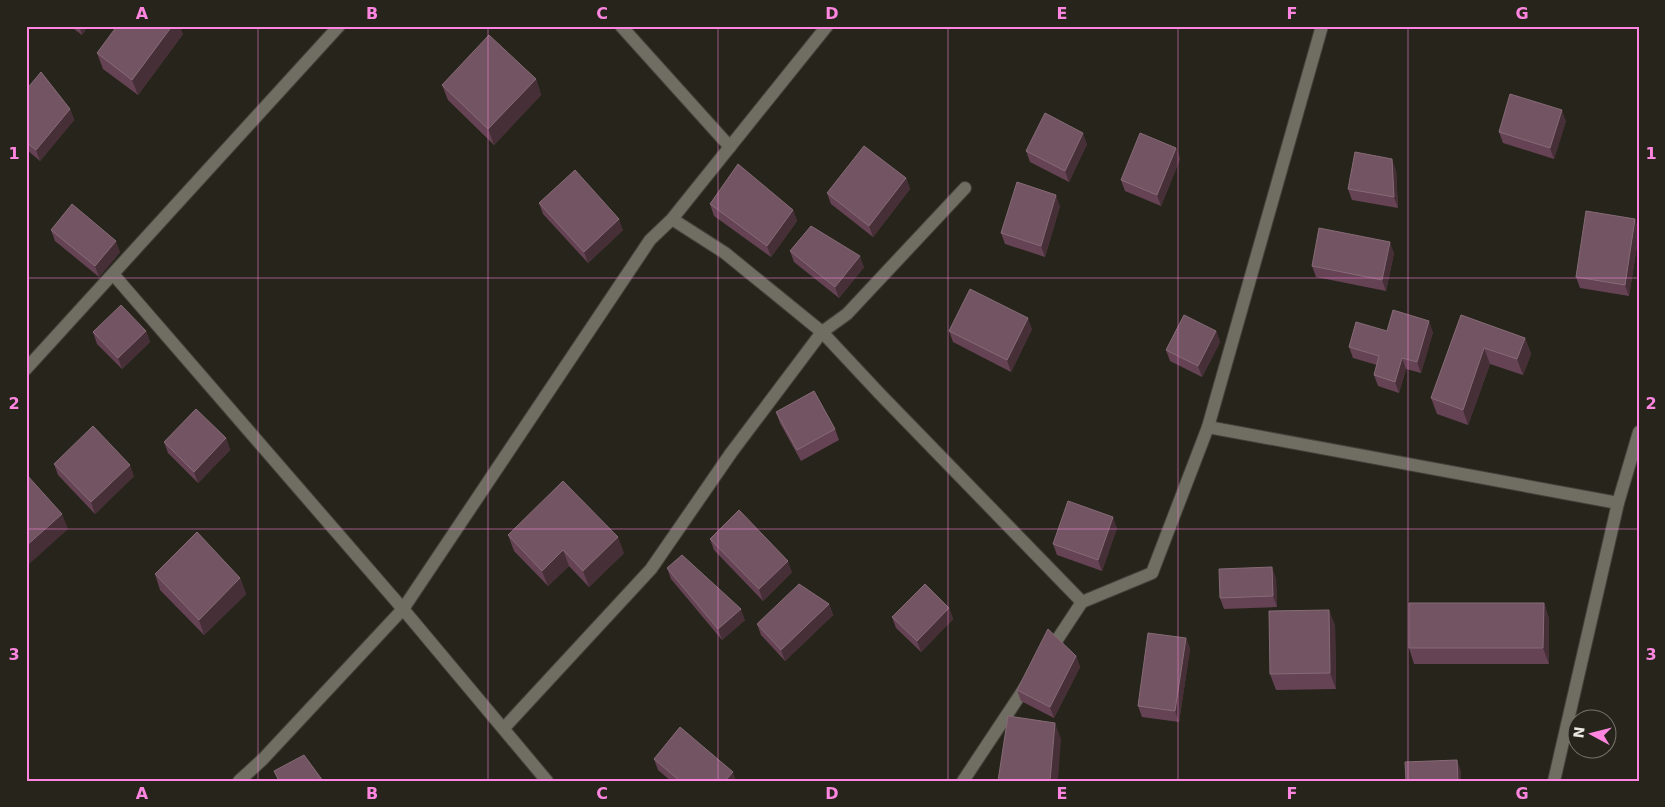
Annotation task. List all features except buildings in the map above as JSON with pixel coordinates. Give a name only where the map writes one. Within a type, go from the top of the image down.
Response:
[{"type":"street","points":[[26,369],[339,26]]},
{"type":"street","points":[[621,26],[730,147]]},
{"type":"street","points":[[239,781],[263,759],[403,609],[650,240],[672,219],[827,26]]},
{"type":"street","points":[[1044,659],[1082,602],[1152,573],[1208,427],[1322,26]]},
{"type":"street","points":[[504,728],[651,569],[731,453],[822,332],[847,314],[965,188]]},
{"type":"street","points":[[672,219],[725,253],[822,332],[1082,602]]},
{"type":"street","points":[[113,274],[403,609],[504,728],[546,781]]},
{"type":"street","points":[[1208,427],[1618,503]]},
{"type":"street","points":[[1554,781],[1618,503],[1639,432]]},
{"type":"street","points":[[963,781],[1033,675]]}]
